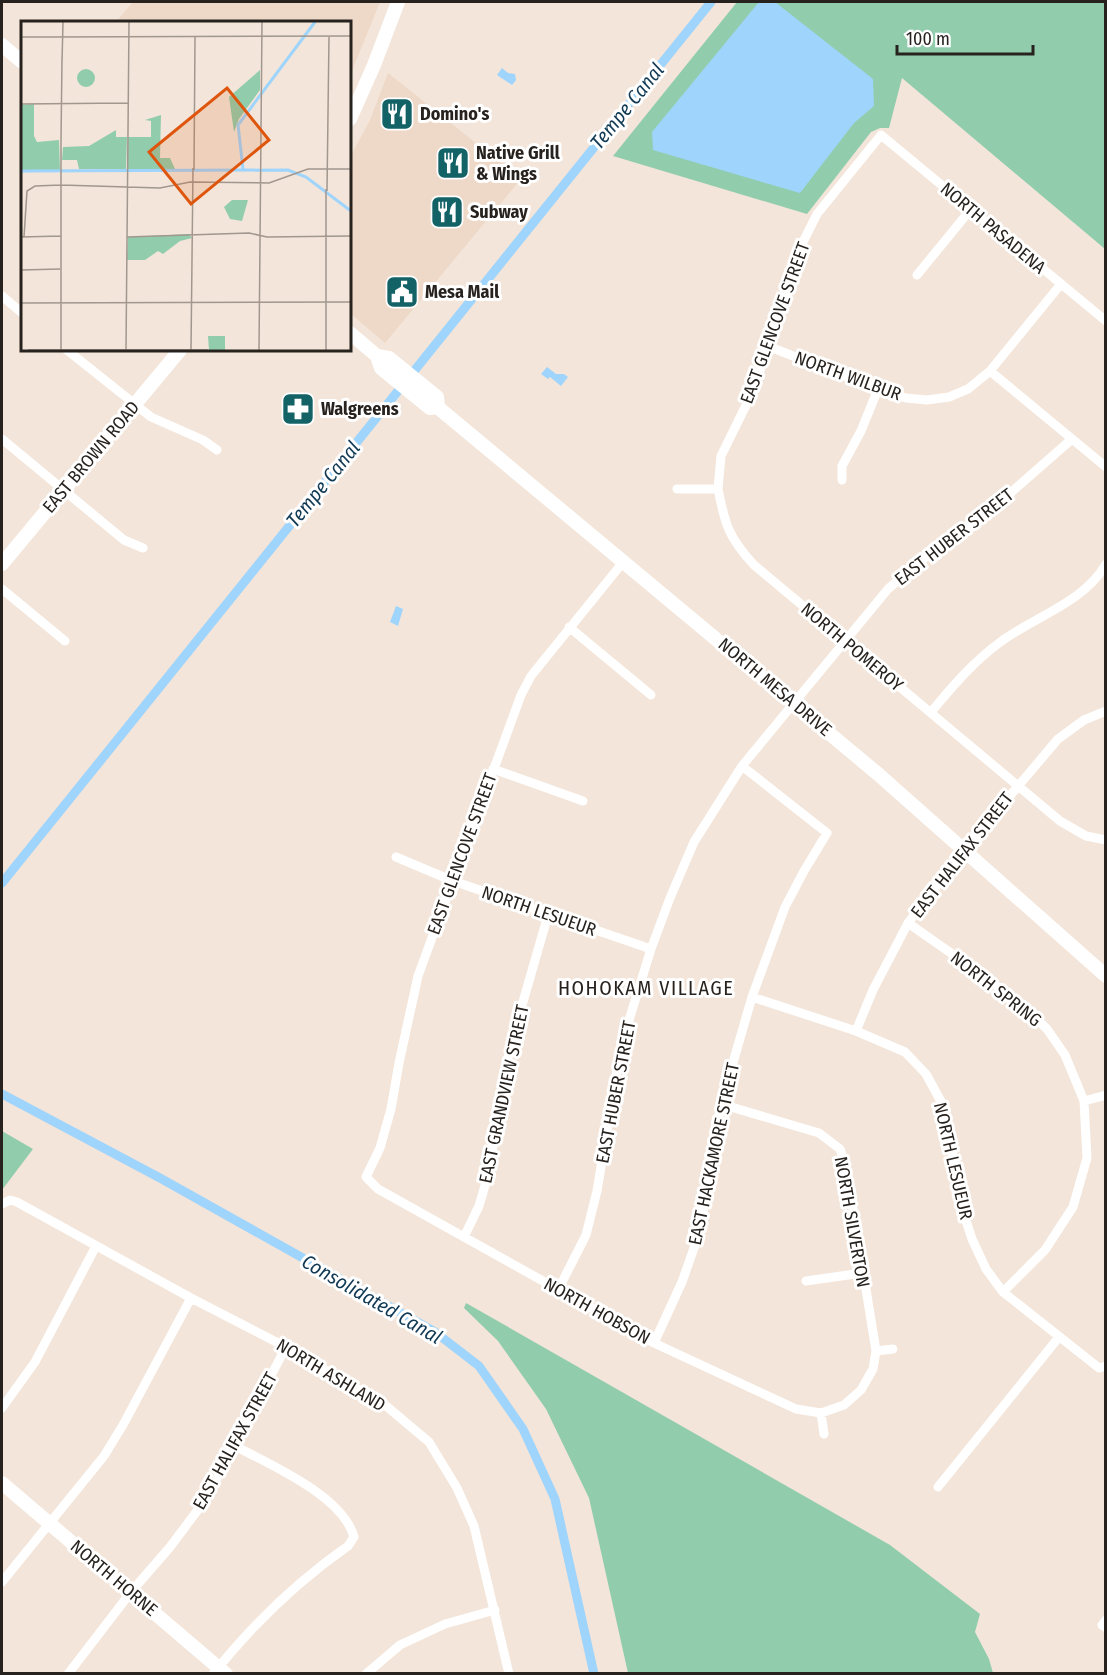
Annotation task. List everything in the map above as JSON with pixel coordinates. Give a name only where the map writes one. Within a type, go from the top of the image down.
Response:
[{"type":"main road","points":[[351,117],[398,2]]},
{"type":"main road","points":[[4,50],[21,61]]},
{"type":"main road","name":"NORTH MESA DRIVE","points":[[351,334],[377,356],[389,358],[398,374],[414,387],[437,397],[438,407],[793,702],[1106,975]]},
{"type":"main road","name":"EAST BROWN ROAD","points":[[2,564],[179,351]]},
{"type":"main road","name":"NORTH HORNE","points":[[2,1483],[219,1671]]},
{"type":"street","name":"NORTH PASADENA","points":[[881,135],[1106,321]]},
{"type":"street","name":"EAST GLENCOVE STREET","points":[[718,489],[721,456],[754,389],[770,347],[802,244],[817,213],[881,135]]},
{"type":"street","points":[[917,275],[970,209]]},
{"type":"street","points":[[1061,284],[990,371],[1106,467]]},
{"type":"street","points":[[2,296],[21,312]]},
{"type":"street","name":"NORTH WILBUR","points":[[770,347],[878,390],[906,398],[927,400],[949,397],[968,389],[990,371]]},
{"type":"street","points":[[68,351],[158,421],[203,440],[217,450]]},
{"type":"street","points":[[842,480],[842,466],[861,432],[878,390]]},
{"type":"street","points":[[2,439],[124,540],[143,548]]},
{"type":"street","name":"EAST HUBER STREET","points":[[558,1290],[586,1235],[597,1191],[621,1046],[651,949],[694,842],[742,766],[888,589],[927,556],[999,503],[1072,439]]},
{"type":"street","points":[[677,489],[718,489]]},
{"type":"street","name":"NORTH POMEROY","points":[[718,489],[724,521],[736,546],[754,565],[1060,821],[1086,836],[1106,840]]},
{"type":"street","name":"EAST GLENCOVE STREET","points":[[366,1177],[380,1148],[391,1109],[418,976],[521,695],[531,676],[624,561]]},
{"type":"street","points":[[931,712],[967,669],[999,643],[1082,592],[1098,577],[1106,564]]},
{"type":"street","points":[[2,589],[65,641]]},
{"type":"street","points":[[569,627],[651,695]]},
{"type":"street","name":"EAST HALIFAX STREET","points":[[856,1031],[873,990],[908,922],[964,850],[1058,738],[1084,720],[1106,711]]},
{"type":"street","name":"EAST HACKAMORE STREET","points":[[654,1343],[682,1282],[700,1231],[721,1104],[752,997],[785,907],[827,834],[742,766]]},
{"type":"street","points":[[493,769],[583,801]]},
{"type":"street","name":"NORTH LESUEUR","points":[[396,857],[453,881],[651,949]]},
{"type":"street","name":"EAST GRANDVIEW STREET","points":[[464,1237],[479,1206],[488,1175],[510,1047],[548,915]]},
{"type":"street","name":"NORTH SPRING","points":[[908,922],[988,979],[1047,1029],[1065,1055],[1084,1101],[1087,1158],[1073,1207],[1045,1250],[1003,1292]]},
{"type":"street","name":"NORTH LESUEUR","points":[[752,997],[856,1031],[905,1052],[926,1074],[944,1107],[962,1208],[972,1239],[986,1269],[1003,1292],[1099,1368],[1106,1366]]},
{"type":"street","points":[[1084,1101],[1106,1095]]},
{"type":"street","name":"NORTH SILVERTON","points":[[721,1104],[819,1133],[840,1149],[846,1166],[876,1351],[873,1369],[861,1390],[844,1405],[821,1413]]},
{"type":"street","name":"NORTH HOBSON","points":[[366,1177],[378,1189],[654,1343],[796,1409],[821,1413]]},
{"type":"street","name":"NORTH ASHLAND","points":[[6,1202],[96,1246],[286,1347],[385,1405],[429,1442],[457,1488],[474,1526],[509,1674]]},
{"type":"street","points":[[2,1408],[35,1362],[96,1246]]},
{"type":"street","points":[[806,1281],[862,1273]]},
{"type":"street","points":[[2,1582],[108,1449],[191,1298]]},
{"type":"street","points":[[938,1487],[1059,1337]]},
{"type":"street","name":"EAST HALIFAX STREET","points":[[68,1674],[130,1592],[170,1547],[206,1499],[286,1347]]},
{"type":"street","points":[[876,1351],[893,1349]]},
{"type":"street","points":[[821,1413],[824,1434]]},
{"type":"street","points":[[219,1671],[268,1611],[295,1586],[348,1546],[354,1537],[352,1528],[336,1508],[305,1484],[235,1446]]},
{"type":"street","points":[[366,1674],[400,1645],[445,1624],[495,1610]]},
{"type":"shaded area","points":[[133,2],[380,2],[351,74],[351,21],[117,21]]},
{"type":"shaded area","points":[[388,73],[521,179],[385,343],[351,314],[351,155],[370,120]]},
{"type":"green space","points":[[737,2],[1105,2],[1105,249],[902,78],[889,128],[880,128],[871,132],[807,214],[613,156]]},
{"type":"green space","points":[[2,1131],[33,1149],[2,1190]]},
{"type":"green space","points":[[466,1303],[890,1545],[980,1614],[975,1632],[989,1659],[993,1673],[628,1673],[589,1498],[546,1409],[498,1341],[464,1308]]},
{"type":"water","points":[[759,2],[775,2],[873,79],[874,106],[854,123],[800,193],[653,150],[652,132]]},
{"type":"water","points":[[502,68],[508,73],[515,74],[516,80],[512,85],[497,75]]},
{"type":"water","points":[[547,367],[556,374],[564,374],[568,377],[561,386],[550,377],[548,379],[541,374]]},
{"type":"water","points":[[396,606],[403,609],[398,626],[390,622]]},
{"type":"waterway","name":"Tempe Canal","points":[[2,883],[711,2]]},
{"type":"waterway","name":"Consolidated Canal","points":[[2,1094],[160,1178],[435,1332],[479,1366],[523,1429],[555,1499],[594,1674]]},
{"type":"place","name":"Domino's","points":[[397,114]]},
{"type":"place","name":"Native Grill & Wings","points":[[453,163]]},
{"type":"place","name":"Subway","points":[[447,212]]},
{"type":"place","name":"Mesa Mail","points":[[402,292]]},
{"type":"place","name":"Walgreens","points":[[298,409]]},
{"type":"district","name":"HOHOKAM VILLAGE","points":[[646,988]]}]
